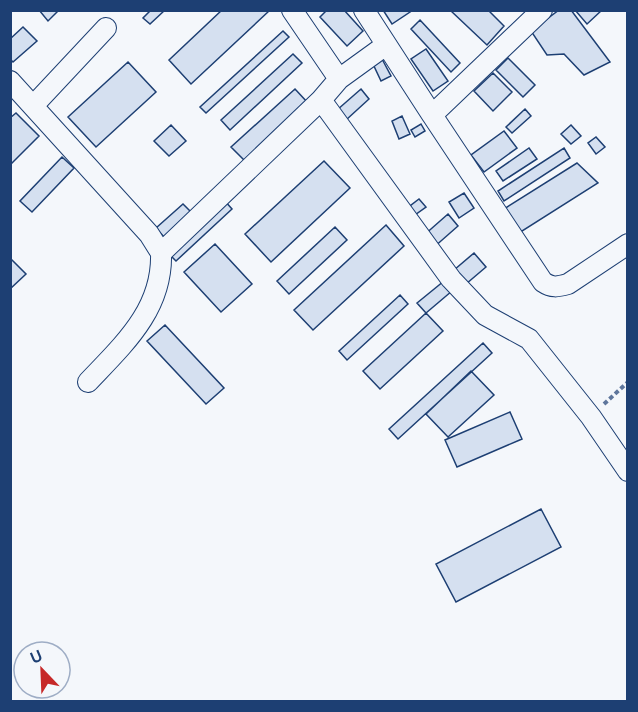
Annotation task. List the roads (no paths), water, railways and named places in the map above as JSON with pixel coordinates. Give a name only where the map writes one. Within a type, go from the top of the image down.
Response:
[{"type":"street","points":[[292,10],[339,79]]},
{"type":"street","points":[[364,10],[543,282],[553,287],[568,284],[627,244]]},
{"type":"street","points":[[432,115],[542,10]]},
{"type":"street","points":[[33,105],[106,28]]},
{"type":"street","points":[[160,253],[321,100],[339,79],[386,45]]},
{"type":"street","points":[[10,81],[149,234],[160,253],[159,282],[143,317],[130,337],[88,382]]},
{"type":"street","points":[[321,100],[451,279],[484,315],[529,339],[591,417],[627,471]]}]
